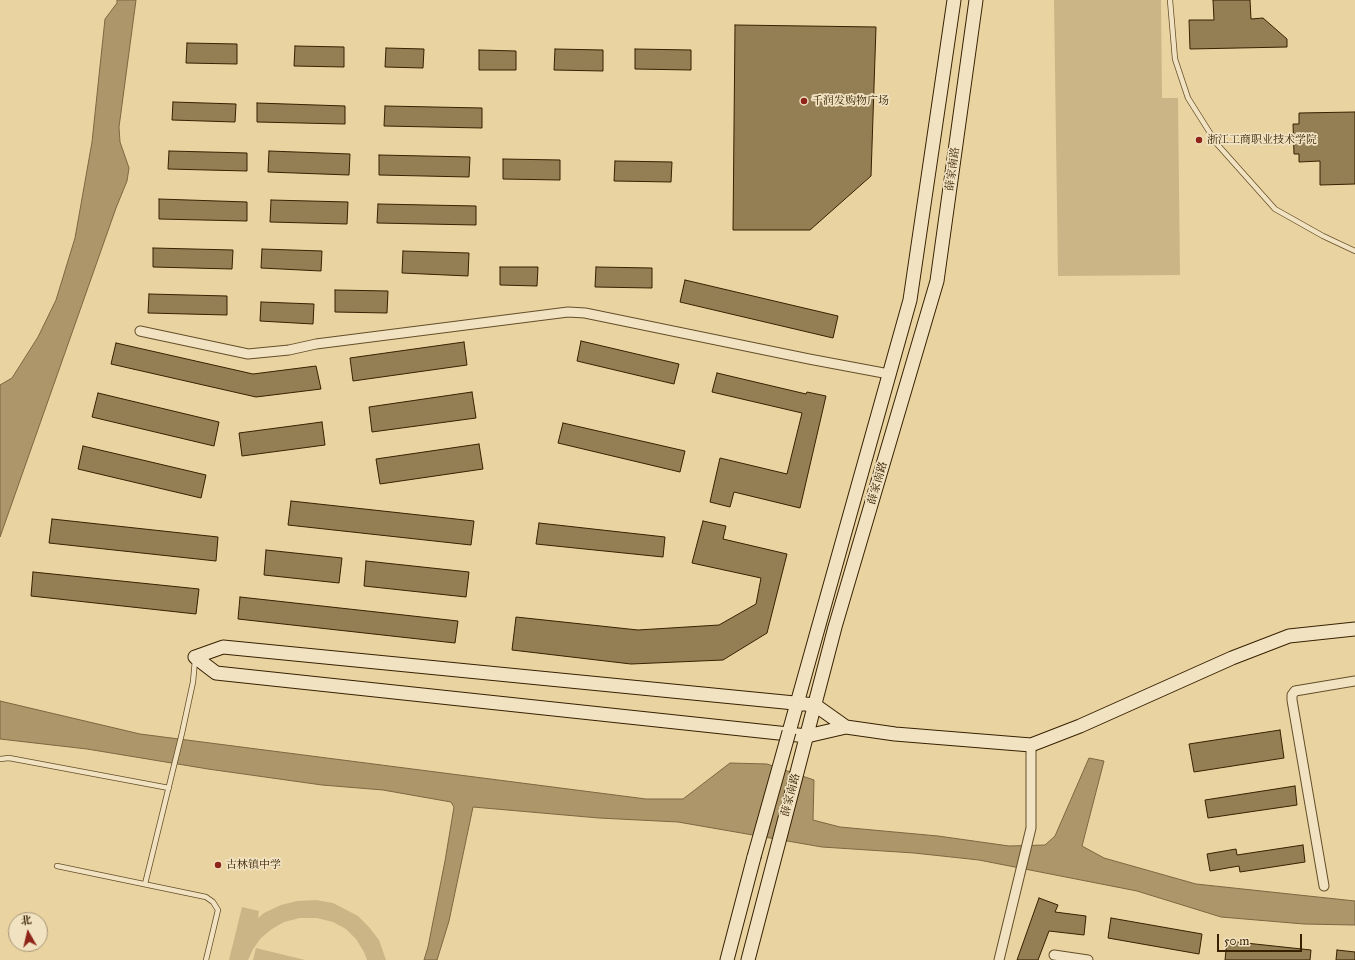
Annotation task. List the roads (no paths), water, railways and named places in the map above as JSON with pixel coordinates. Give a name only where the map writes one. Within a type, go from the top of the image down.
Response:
[{"type":"main road","name":"薛家南路","points":[[727,960],[754,857],[910,300],[954,0]]},
{"type":"main road","name":"薛家南路","points":[[748,960],[835,627],[937,281],[976,0]]},
{"type":"main road","points":[[846,727],[815,705],[797,703],[223,646],[196,657],[216,673],[807,736],[846,727],[895,734],[1031,745],[1080,726],[1232,658],[1289,636],[1355,629]]},
{"type":"street","points":[[140,331],[248,354],[289,350],[316,344],[568,312],[585,313],[889,374]]},
{"type":"street","points":[[1324,886],[1292,695],[1294,691],[1355,681]]},
{"type":"street","points":[[1000,960],[1031,828],[1031,745]]},
{"type":"street","points":[[1054,955],[1088,960]]},
{"type":"lane","points":[[1170,0],[1175,59],[1188,98],[1217,144],[1275,209],[1322,236],[1355,251]]},
{"type":"lane","points":[[145,884],[182,733],[193,682],[196,657]]},
{"type":"lane","points":[[0,759],[9,758],[169,788]]},
{"type":"lane","points":[[57,866],[206,897],[213,902],[218,910],[206,960]]},
{"type":"place","name":"千润发购物广场","points":[[804,101]]},
{"type":"place","name":"浙江工商职业技术学院","points":[[1199,140]]},
{"type":"place","name":"古林镇中学","points":[[218,865]]}]
